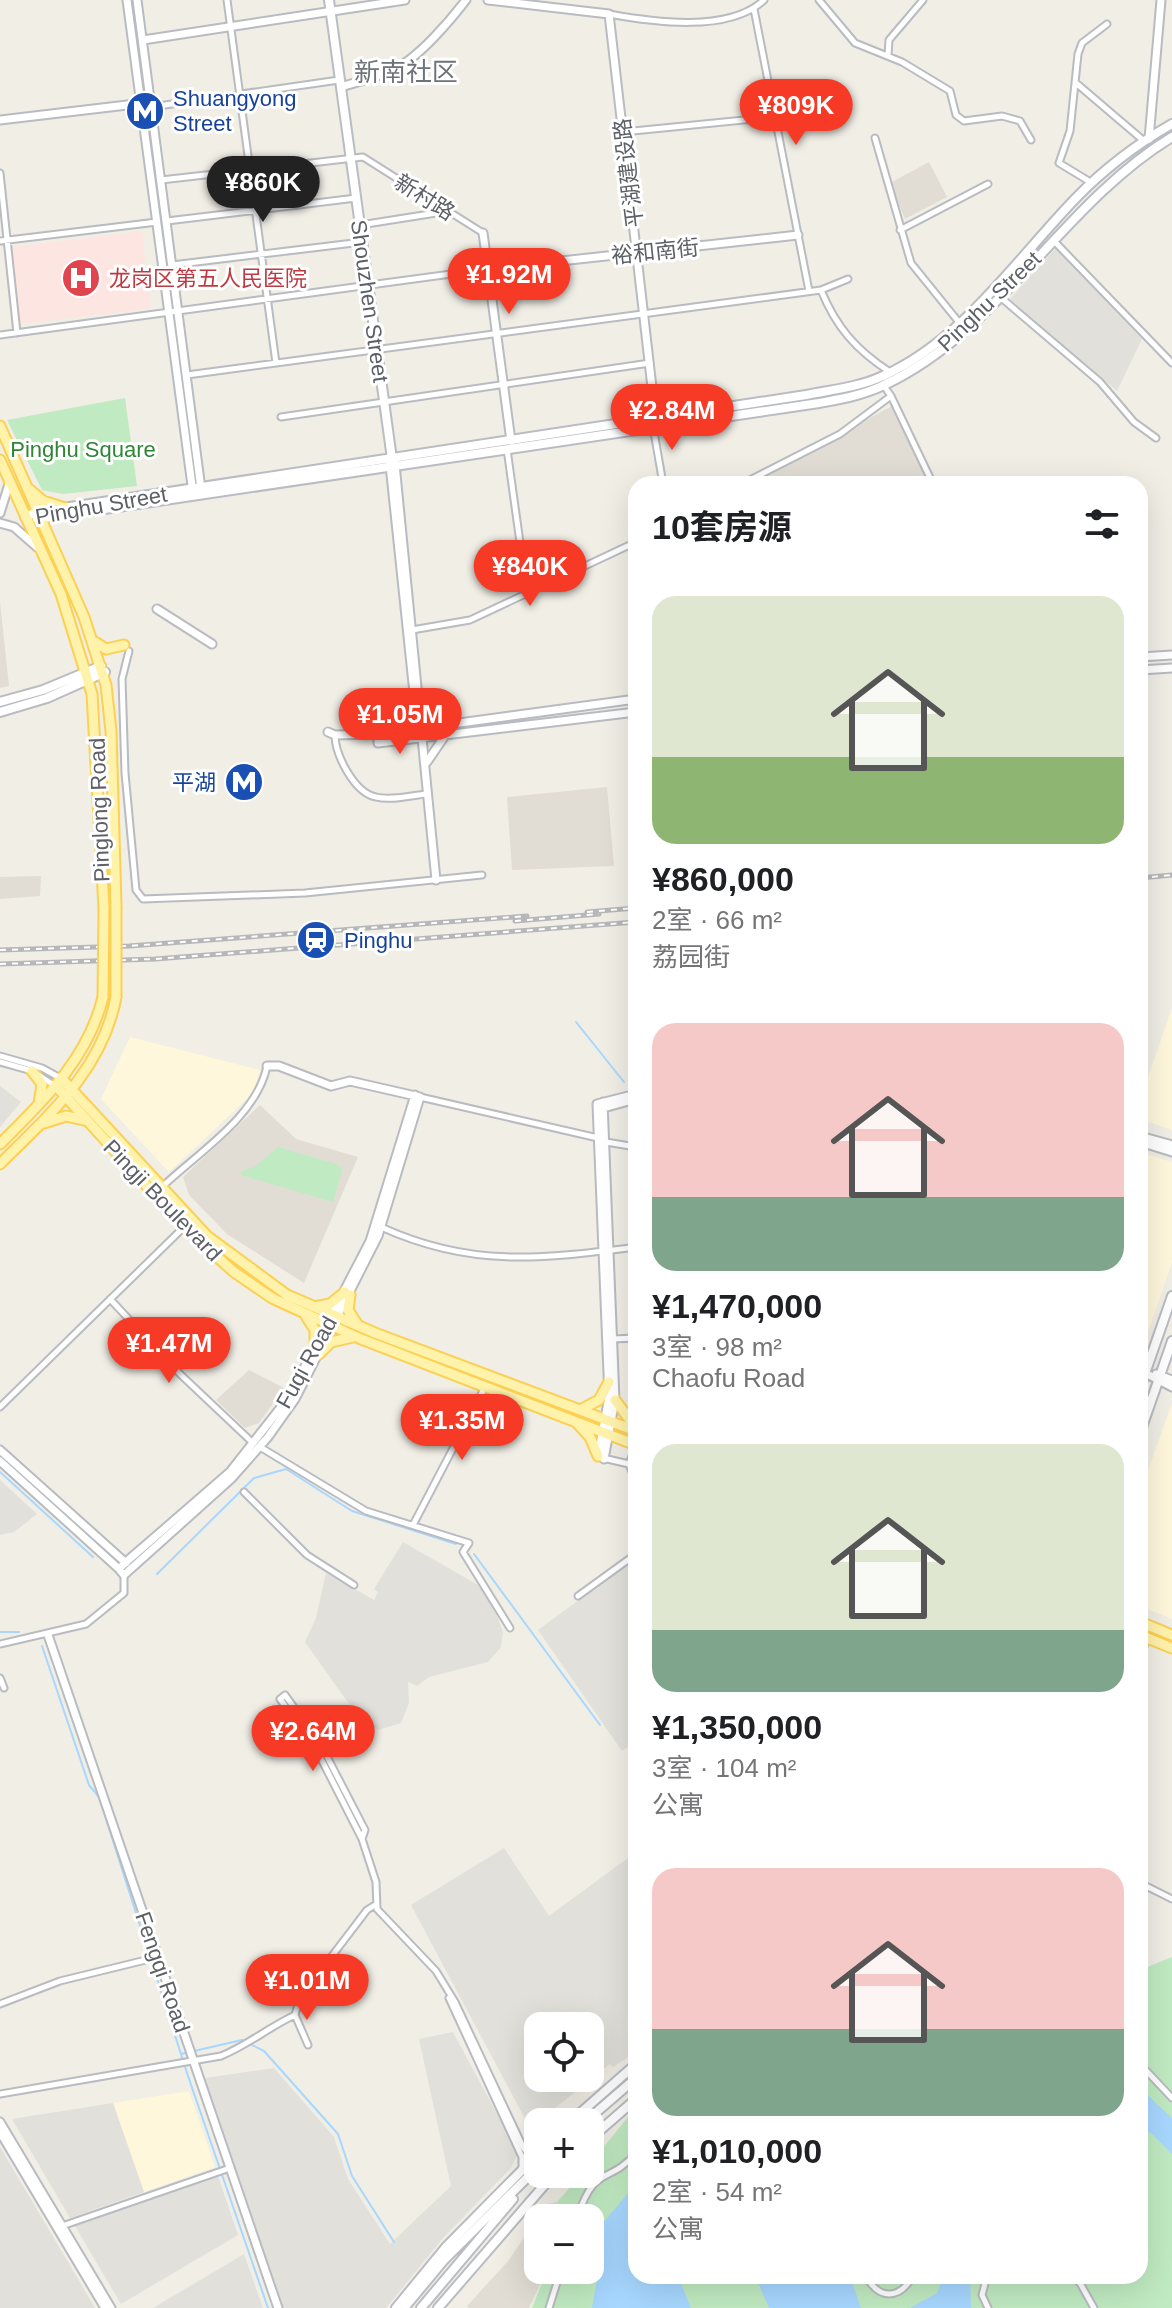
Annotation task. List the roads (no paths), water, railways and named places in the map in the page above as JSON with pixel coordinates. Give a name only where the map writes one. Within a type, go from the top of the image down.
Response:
[{"type":"main road","name":"Shouzhen Street","points":[[329,0],[392,464]]},
{"type":"main road","name":"Pinghu Street","points":[[995,293],[1092,184],[1172,124]]},
{"type":"main road","name":"Pinghu Street","points":[[39,516],[65,508],[392,464],[655,423],[819,403],[884,386],[962,326],[1111,184],[1172,137]]},
{"type":"main road","name":"Pinghu Street","points":[[655,423],[849,387],[891,372],[962,326]]},
{"type":"main road","name":"Pinglong Road","points":[[0,426],[84,617],[103,671],[111,731],[116,906],[116,997],[102,1041],[70,1094],[0,1164]]},
{"type":"main road","name":"Pinglong Road","points":[[0,460],[61,594],[87,677],[97,734],[104,908],[103,997],[90,1034],[60,1083],[0,1144]]},
{"type":"main road","points":[[25,484],[43,501],[65,508]]},
{"type":"main road","name":"Pinghu Street","points":[[25,517],[196,491]]},
{"type":"main road","points":[[92,638],[106,649],[127,648]]},
{"type":"main road","points":[[0,712],[103,671]]},
{"type":"main road","points":[[0,702],[87,677]]},
{"type":"main road","points":[[32,1071],[40,1079],[42,1090],[36,1108]]},
{"type":"main road","name":"Pingji Boulevard","points":[[60,1083],[228,1253],[305,1310]]},
{"type":"main road","name":"Pingji Boulevard","points":[[70,1094],[91,1125],[184,1227],[248,1282],[305,1310],[485,1386],[628,1442]]},
{"type":"main road","points":[[38,1126],[66,1116],[91,1125]]},
{"type":"main road","points":[[348,1293],[350,1315],[362,1334],[336,1340],[317,1351],[315,1330],[305,1310],[325,1306],[348,1293]]},
{"type":"main road","points":[[1148,1365],[1172,1296]]},
{"type":"main road","name":"Pingji Boulevard","points":[[362,1334],[628,1427]]},
{"type":"main road","points":[[1148,1410],[1170,1345],[1155,1345]]},
{"type":"main road","points":[[580,1409],[596,1403],[609,1382]]},
{"type":"main road","points":[[615,1400],[628,1419]]},
{"type":"main road","points":[[554,1412],[558,1401]]},
{"type":"main road","points":[[571,1418],[586,1432],[601,1457]]},
{"type":"main road","points":[[1148,1625],[1172,1635]]},
{"type":"main road","points":[[1148,1639],[1172,1648]]},
{"type":"main road","points":[[586,2108],[628,2071]]},
{"type":"main road","points":[[601,2108],[628,2085]]},
{"type":"main road","points":[[604,2127],[628,2106]]},
{"type":"main road","points":[[396,2308],[446,2247],[524,2168]]},
{"type":"main road","points":[[404,2308],[444,2260],[524,2182]]},
{"type":"main road","points":[[421,2307],[524,2185]]},
{"type":"main road","points":[[441,2308],[542,2188]]},
{"type":"street","points":[[127,0],[196,491]]},
{"type":"street","points":[[137,0],[187,375],[196,491]]},
{"type":"street","points":[[227,0],[276,363]]},
{"type":"street","points":[[143,40],[331,14],[405,0]]},
{"type":"street","points":[[0,120],[141,102],[151,107],[341,83],[394,69],[409,60],[466,0]]},
{"type":"street","points":[[488,0],[698,23],[754,9],[764,0]]},
{"type":"street","points":[[819,0],[855,43],[888,56],[950,91],[956,115],[964,121],[1002,116],[1020,121],[1031,140]]},
{"type":"street","points":[[888,56],[889,40],[923,0]]},
{"type":"street","points":[[1147,140],[1161,0]]},
{"type":"street","points":[[754,9],[809,291]]},
{"type":"street","name":"平湖建设路","points":[[609,14],[651,363],[655,423]]},
{"type":"street","points":[[1092,184],[1059,163],[1070,131],[1082,43],[1107,24]]},
{"type":"street","points":[[1075,82],[1147,140]]},
{"type":"street","points":[[623,132],[775,117]]},
{"type":"street","points":[[875,138],[911,263],[962,326]]},
{"type":"street","name":"新村路","points":[[351,159],[363,157],[483,233],[509,445]]},
{"type":"street","points":[[161,180],[351,159]]},
{"type":"street","points":[[0,173],[17,333]]},
{"type":"street","points":[[900,230],[988,184]]},
{"type":"street","points":[[167,221],[356,198]]},
{"type":"street","points":[[360,225],[449,211]]},
{"type":"street","points":[[0,241],[157,222]]},
{"type":"street","name":"裕和南街","points":[[0,335],[488,269],[798,235]]},
{"type":"street","points":[[1053,239],[1172,363]]},
{"type":"street","points":[[172,265],[362,242]]},
{"type":"street","points":[[187,375],[645,311],[821,290],[848,279]]},
{"type":"street","points":[[821,290],[830,313],[846,336],[862,353],[891,372]]},
{"type":"street","points":[[995,293],[1106,388],[1134,422],[1156,438]]},
{"type":"street","points":[[281,417],[651,363]]},
{"type":"street","points":[[884,386],[929,476]]},
{"type":"street","points":[[758,476],[840,434],[891,396]]},
{"type":"street","points":[[655,423],[662,476]]},
{"type":"street","points":[[509,445],[527,593]]},
{"type":"street","name":"Shouzhen Street","points":[[392,464],[418,708]]},
{"type":"street","name":"Shouzhen Street","points":[[392,464],[436,880]]},
{"type":"street","points":[[0,513],[9,484]]},
{"type":"street","points":[[0,523],[23,532],[39,550]]},
{"type":"street","points":[[412,630],[458,624],[628,546]]},
{"type":"street","points":[[157,609],[212,644]]},
{"type":"street","points":[[127,648],[122,679],[133,861],[136,890],[143,899],[305,893],[482,875]]},
{"type":"street","points":[[1148,656],[1172,655]]},
{"type":"street","points":[[1148,670],[1172,668]]},
{"type":"street","points":[[103,671],[117,674],[122,679]]},
{"type":"street","points":[[427,794],[386,798],[369,795],[354,779],[335,749],[332,734],[378,734],[628,700]]},
{"type":"street","points":[[400,731],[418,708],[429,719],[443,725]]},
{"type":"street","points":[[378,734],[378,743],[628,713]]},
{"type":"street","points":[[425,768],[432,750],[447,735]]},
{"type":"street","points":[[0,1059],[42,1068],[60,1083]]},
{"type":"street","points":[[0,1059],[60,1083]]},
{"type":"street","points":[[162,1187],[253,1102],[264,1083],[267,1066],[279,1066],[331,1086],[350,1081],[628,1145]]},
{"type":"street","name":"Fuqi Road","points":[[0,1644],[79,1627],[100,1615],[124,1593],[122,1572],[128,1565],[258,1445],[317,1351],[381,1227],[417,1096]]},
{"type":"street","name":"Fuqi Road","points":[[348,1293],[375,1228],[417,1096]]},
{"type":"street","points":[[610,1420],[601,1106],[628,1099]]},
{"type":"street","points":[[1148,1138],[1172,1145]]},
{"type":"street","points":[[1148,1144],[1172,1152]]},
{"type":"street","points":[[0,1407],[184,1227]]},
{"type":"street","points":[[381,1227],[435,1248],[492,1259],[547,1258],[628,1248]]},
{"type":"street","points":[[606,1251],[615,1400],[601,1457],[628,1464]]},
{"type":"street","points":[[110,1299],[180,1374],[258,1445],[304,1471],[353,1505],[469,1543],[463,1552],[510,1628]]},
{"type":"street","points":[[613,1339],[628,1338]]},
{"type":"street","points":[[1148,1374],[1172,1380]]},
{"type":"street","points":[[1159,1377],[1172,1387]]},
{"type":"street","points":[[413,1525],[485,1386]]},
{"type":"street","points":[[0,1450],[128,1565]]},
{"type":"street","points":[[0,1461],[122,1572]]},
{"type":"street","points":[[244,1492],[307,1555],[354,1585]]},
{"type":"street","points":[[578,1596],[628,1560]]},
{"type":"street","name":"Fengqi Road","points":[[48,1635],[187,2061],[230,2168],[278,2308]]},
{"type":"street","points":[[0,1678],[4,1688]]},
{"type":"street","points":[[283,1697],[314,1745],[362,1839],[376,1882],[375,1905],[429,1962],[524,2148]]},
{"type":"street","points":[[1148,1887],[1172,1899]]},
{"type":"street","points":[[308,2045],[295,2015],[300,1998],[367,1910],[375,1905]]},
{"type":"street","points":[[0,2004],[60,1981],[153,1958]]},
{"type":"street","points":[[449,1997],[450,2005],[522,2157],[521,2171]]},
{"type":"street","points":[[0,2094],[233,2052],[295,2015]]},
{"type":"street","points":[[1148,2072],[1172,2098]]},
{"type":"street","points":[[0,2122],[108,2308]]},
{"type":"street","points":[[0,2132],[108,2308]]},
{"type":"street","points":[[581,2204],[585,2193],[596,2179],[628,2158]]},
{"type":"street","points":[[62,2226],[230,2168]]},
{"type":"street","points":[[549,2308],[557,2284]]},
{"type":"street","points":[[870,2284],[874,2291],[883,2295],[908,2284]]},
{"type":"street","points":[[985,2284],[982,2295],[988,2308]]},
{"type":"street","points":[[1078,2284],[1094,2308]]},
{"type":"water","points":[[1148,2096],[1172,2118],[1172,2154],[1148,2132]]},
{"type":"water","points":[[628,2193],[628,2284],[681,2284],[691,2308],[592,2308],[596,2284],[604,2284],[604,2222]]},
{"type":"water","points":[[758,2284],[853,2284],[861,2308],[769,2308]]},
{"type":"water","points":[[941,2284],[970,2284],[971,2308],[910,2308],[937,2293]]},
{"type":"waterway","points":[[576,1022],[624,1082]]},
{"type":"waterway","points":[[157,1574],[254,1478],[286,1469],[352,1511],[456,1544]]},
{"type":"waterway","points":[[0,1472],[93,1557]]},
{"type":"waterway","points":[[474,1554],[600,1725]]},
{"type":"waterway","points":[[0,1632],[19,1632]]},
{"type":"waterway","points":[[42,1646],[89,1785],[99,1797],[188,2076],[268,2308]]},
{"type":"waterway","points":[[181,2054],[242,2040],[264,2051],[338,2134],[352,2176],[394,2242]]},
{"type":"railway","points":[[1148,877],[1172,875]]},
{"type":"railway","points":[[587,912],[628,909]]},
{"type":"railway","points":[[515,921],[599,914]]},
{"type":"railway","points":[[0,950],[129,946],[527,916]]},
{"type":"railway","points":[[0,964],[155,959],[628,923]]},
{"type":"place","name":"Shuangyong Street","points":[[145,111]]},
{"type":"place","name":"龙岗区第五人民医院","points":[[81,278]]},
{"type":"place","name":"平湖","points":[[244,782]]},
{"type":"place","name":"Pinghu","points":[[316,940]]},
{"type":"district","name":"新南社区","points":[[406,72]]},
{"type":"park label","name":"Pinghu Square","points":[[83,449]]}]
